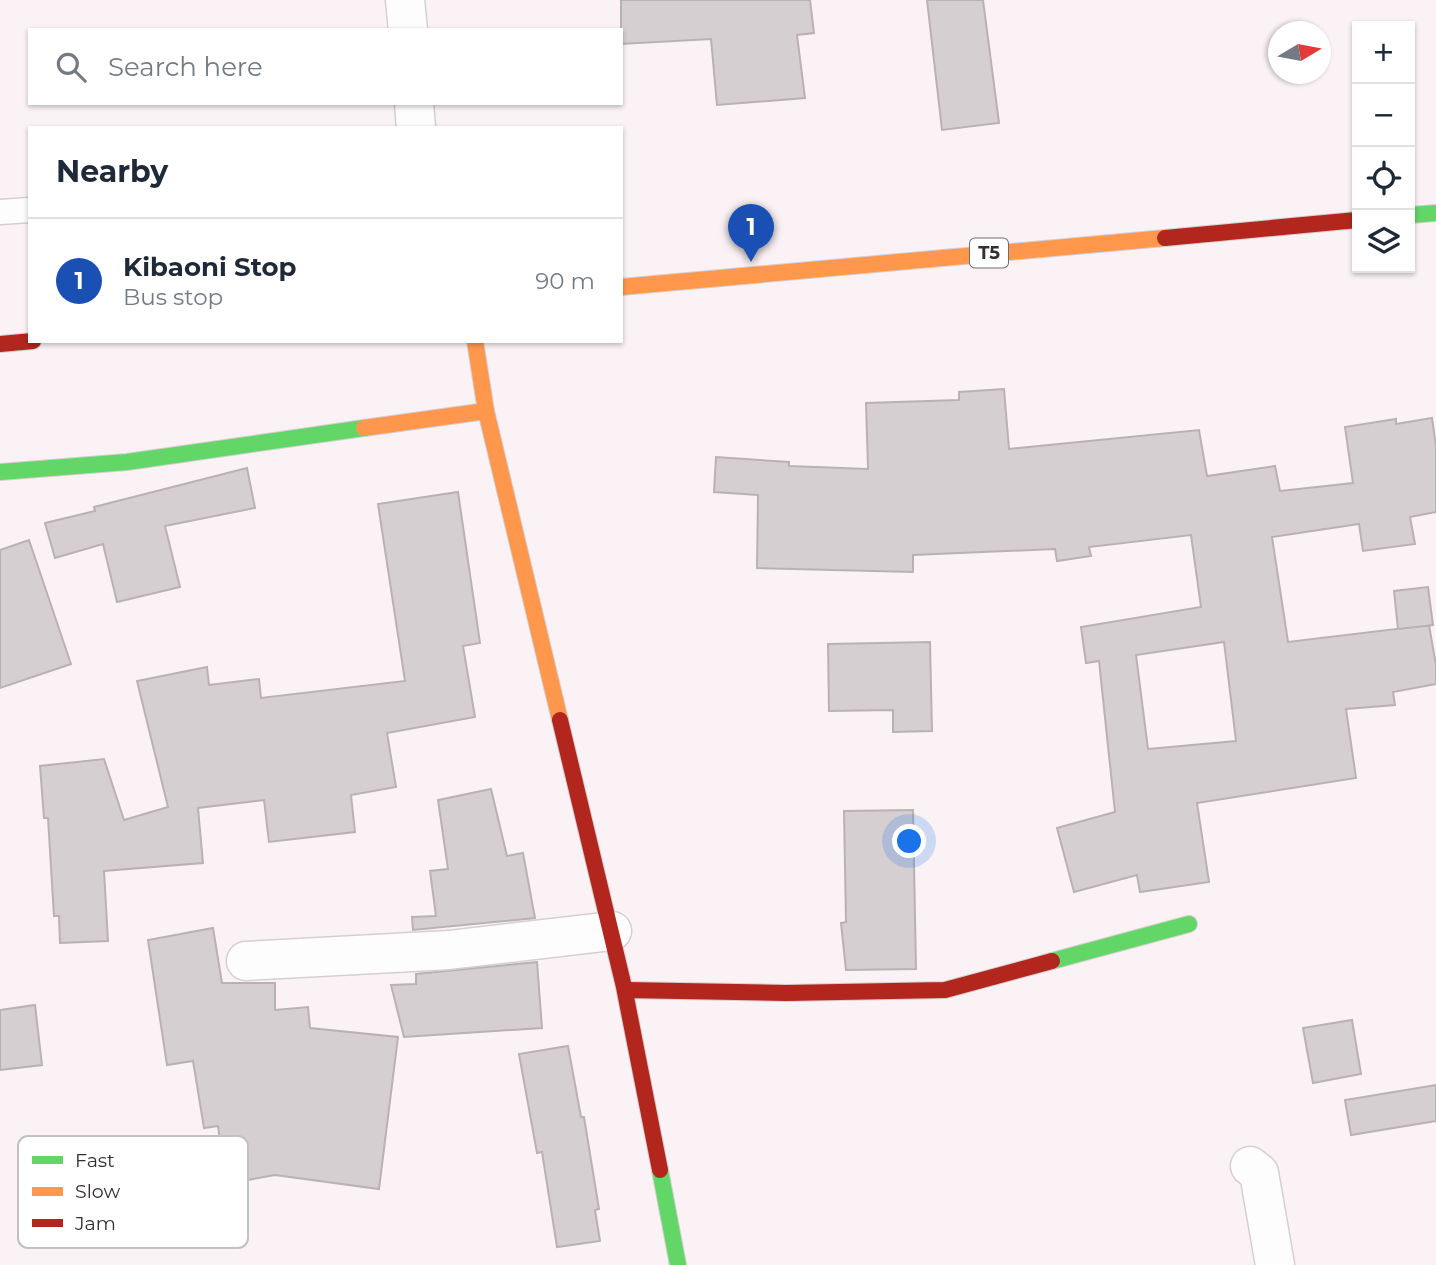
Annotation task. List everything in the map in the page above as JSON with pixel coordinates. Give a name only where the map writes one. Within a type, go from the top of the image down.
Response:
[{"type":"main road","points":[[1415,215],[1436,213]]},
{"type":"main road","name":"T5","points":[[623,287],[1352,220]]},
{"type":"main road","points":[[0,344],[28,341]]},
{"type":"main road","points":[[475,343],[486,411],[625,990],[678,1265]]},
{"type":"main road","points":[[0,472],[127,462],[486,411]]},
{"type":"main road","points":[[625,990],[786,993],[945,990],[1189,925]]},
{"type":"street","points":[[405,0],[408,28]]},
{"type":"street","points":[[414,105],[416,126]]},
{"type":"street","points":[[246,961],[449,950],[611,930]]},
{"type":"street","points":[[1250,1166],[1259,1173],[1275,1265]]},
{"type":"lane","points":[[0,212],[28,210]]},
{"type":"building","points":[[621,0],[810,0],[814,33],[797,35],[805,98],[717,105],[711,39],[623,44]]},
{"type":"building","points":[[927,0],[983,0],[999,123],[942,130]]},
{"type":"building","points":[[1004,389],[1009,449],[1199,430],[1207,476],[1275,466],[1280,491],[1353,483],[1345,427],[1396,419],[1396,424],[1432,418],[1436,446],[1436,512],[1410,517],[1415,544],[1363,551],[1359,524],[1272,537],[1288,642],[1429,625],[1436,665],[1436,684],[1393,692],[1395,705],[1346,709],[1356,778],[1197,803],[1209,882],[1140,892],[1137,875],[1074,892],[1057,828],[1115,812],[1099,661],[1086,663],[1081,627],[1201,607],[1191,535],[1089,547],[1091,556],[1057,561],[1055,549],[913,555],[913,572],[757,568],[758,495],[714,492],[716,457],[789,462],[789,466],[868,469],[866,403],[959,400],[959,392]],"holes":[[[1224,642],[1236,741],[1148,749],[1136,655]]]},
{"type":"building","points":[[247,468],[255,508],[165,526],[180,587],[117,602],[103,544],[55,558],[45,523],[95,511],[94,507]]},
{"type":"building","points":[[458,492],[480,643],[463,646],[475,717],[387,733],[396,787],[351,795],[355,832],[269,842],[264,800],[198,808],[203,863],[104,871],[108,941],[60,943],[59,916],[54,916],[48,818],[44,818],[40,766],[104,759],[124,820],[168,807],[137,681],[207,667],[209,685],[259,679],[261,698],[405,681],[378,504]]},
{"type":"building","points":[[29,540],[71,664],[0,688],[0,550]]},
{"type":"building","points":[[1428,587],[1433,625],[1398,629],[1394,591]]},
{"type":"building","points":[[930,642],[932,731],[893,732],[893,710],[829,711],[828,644]]},
{"type":"building","points":[[491,789],[507,856],[523,853],[535,918],[413,930],[412,917],[436,916],[430,871],[448,869],[438,800]]},
{"type":"building","points":[[913,810],[916,969],[846,970],[841,923],[846,922],[844,811]]},
{"type":"building","points":[[213,928],[222,983],[275,983],[275,1010],[308,1007],[310,1028],[398,1037],[379,1189],[275,1175],[248,1180],[248,1136],[219,1136],[218,1126],[204,1128],[193,1061],[167,1065],[148,940]]},
{"type":"building","points":[[537,962],[542,1028],[404,1037],[391,985],[416,984],[416,974]]},
{"type":"building","points":[[35,1005],[42,1065],[0,1070],[0,1010]]},
{"type":"building","points":[[1352,1020],[1361,1074],[1313,1083],[1303,1028]]},
{"type":"building","points":[[568,1046],[581,1117],[584,1117],[599,1209],[595,1210],[600,1241],[557,1247],[542,1152],[537,1153],[519,1054]]},
{"type":"building","points":[[1436,1085],[1436,1121],[1351,1135],[1345,1100]]},
{"type":"traffic: fast","points":[[1415,215],[1436,213]]},
{"type":"traffic: fast","points":[[0,472],[127,462],[364,428]]},
{"type":"traffic: fast","points":[[1052,961],[1189,924]]},
{"type":"traffic: fast","points":[[660,1170],[678,1265]]},
{"type":"traffic: slow","points":[[623,287],[1165,238]]},
{"type":"traffic: slow","points":[[475,343],[486,411],[560,720]]},
{"type":"traffic: slow","points":[[364,428],[486,411]]},
{"type":"traffic: jam","points":[[1165,238],[1352,220]]},
{"type":"traffic: jam","points":[[0,344],[28,341]]},
{"type":"traffic: jam","points":[[560,720],[624,987],[660,1170]]},
{"type":"traffic: jam","points":[[625,990],[786,993],[945,990],[1052,961]]},
{"type":"place","name":"Kibaoni Stop","points":[[751,262]]}]
